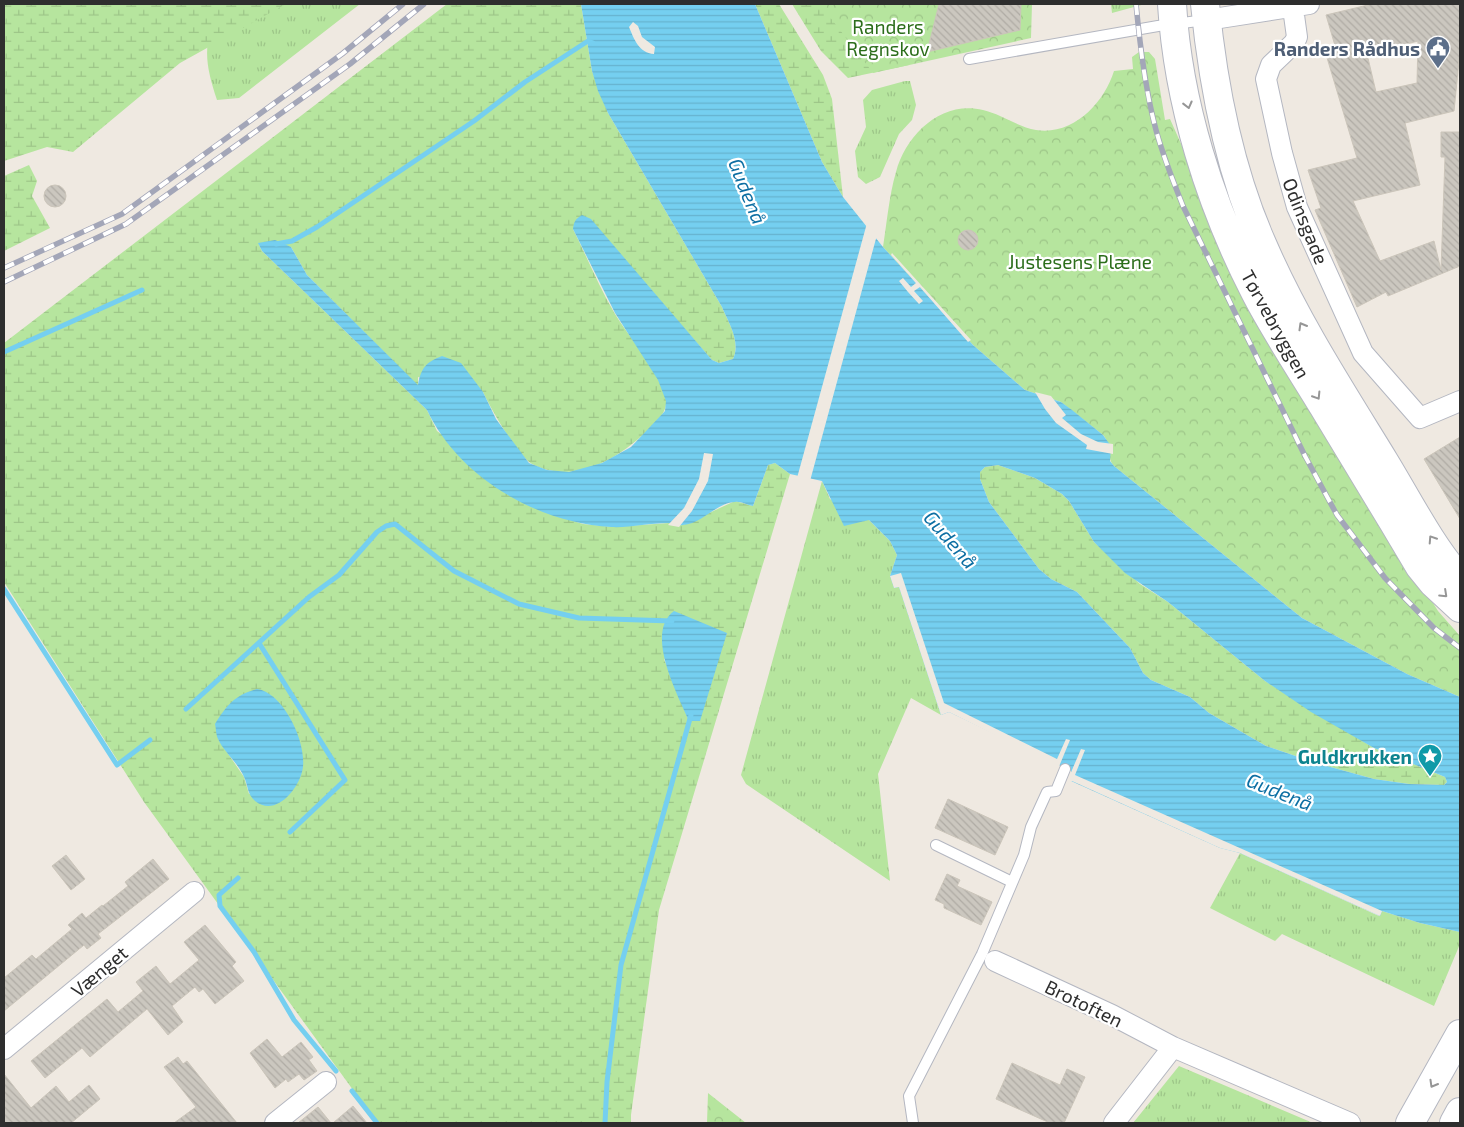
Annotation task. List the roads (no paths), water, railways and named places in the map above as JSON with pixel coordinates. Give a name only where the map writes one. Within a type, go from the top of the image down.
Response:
[{"type":"main road","name":"Tørvebryggen","points":[[1206,12],[1221,114],[1239,181],[1262,245],[1314,345],[1433,541],[1460,578]]},
{"type":"main road","name":"Tørvebryggen","points":[[1173,14],[1186,97],[1205,169],[1230,237],[1256,293],[1420,567],[1433,583],[1460,608]]},
{"type":"main road","points":[[1410,1123],[1460,1034]]},
{"type":"main road","points":[[1454,1123],[1460,1112]]},
{"type":"street","name":"Odinsgade","points":[[1206,12],[1301,6],[1297,37],[1294,43],[1271,65],[1266,79],[1282,153],[1297,207],[1363,353],[1420,418],[1460,401]]},
{"type":"street","name":"Vænget","points":[[4,1049],[194,892]]},
{"type":"street","name":"Brotoften","points":[[994,961],[1112,1015],[1174,1047],[1350,1123]]},
{"type":"street","points":[[1114,1123],[1174,1047]]},
{"type":"street","points":[[275,1123],[326,1082]]},
{"type":"lane","points":[[969,59],[1173,14],[1206,12]]},
{"type":"lane","points":[[913,1123],[910,1096],[972,976],[1024,854],[1031,827],[1047,792],[1056,791],[1065,770]]},
{"type":"lane","points":[[936,845],[1012,882]]},
{"type":"water","name":"Gudenå","points":[[581,4],[755,4],[822,162],[843,197],[883,247],[973,345],[1025,390],[1061,402],[1103,435],[1111,446],[1110,461],[1114,466],[1302,618],[1407,674],[1460,697],[1460,932],[1420,923],[1382,911],[1380,916],[1240,853],[1220,848],[1071,781],[1071,771],[949,712],[941,715],[899,587],[894,588],[890,576],[897,555],[890,541],[869,520],[844,526],[822,481],[790,474],[775,463],[768,465],[753,506],[739,502],[728,503],[690,524],[668,523],[625,527],[583,524],[556,517],[529,506],[504,492],[480,476],[459,456],[441,434],[427,410],[262,251],[258,243],[275,240],[291,247],[307,275],[418,385],[425,366],[436,358],[442,356],[461,363],[483,392],[496,419],[529,463],[547,470],[569,472],[602,463],[631,447],[665,411],[666,401],[658,380],[615,313],[573,229],[574,223],[578,218],[582,215],[591,219],[712,360],[719,363],[733,359],[736,346],[733,333],[722,307],[608,113],[598,91],[592,71]],"holes":[[[633,22],[638,26],[642,37],[655,47],[654,54],[644,51],[638,45],[629,27]],[[998,465],[1035,478],[1062,494],[1069,501],[1094,542],[1125,573],[1168,602],[1265,681],[1311,712],[1374,748],[1445,777],[1447,782],[1444,785],[1409,784],[1374,779],[1316,763],[1266,746],[1209,713],[1190,697],[1151,680],[1143,673],[1130,648],[1077,592],[1051,579],[1039,569],[989,502],[980,479],[980,472],[985,467]]]},
{"type":"water","points":[[674,611],[727,633],[700,721],[689,721],[666,664],[662,634],[666,621]]},
{"type":"water","points":[[257,689],[277,700],[285,710],[293,723],[302,749],[302,772],[295,787],[284,800],[270,806],[263,805],[252,798],[241,772],[218,739],[215,724],[232,702],[243,694]]},
{"type":"waterway","points":[[276,244],[292,241],[317,227],[474,121],[525,82],[588,41],[593,43]]},
{"type":"waterway","points":[[4,352],[142,290]]},
{"type":"waterway","points":[[186,709],[309,597],[339,575],[377,532],[386,526],[395,524],[454,571],[519,604],[579,618],[672,621]]},
{"type":"waterway","points":[[4,589],[117,765],[150,740]]},
{"type":"waterway","points":[[259,643],[345,780],[290,832]]},
{"type":"waterway","points":[[605,1123],[607,1082],[621,965],[691,715]]},
{"type":"waterway","points":[[238,878],[219,895],[220,906],[254,952],[294,1020],[336,1071]]},
{"type":"waterway","points":[[352,1091],[377,1123]]},
{"type":"railway","points":[[4,268],[122,214],[342,54],[403,4]]},
{"type":"railway","points":[[4,282],[126,224],[350,64],[424,4]]},
{"type":"railway","points":[[1136,4],[1141,52],[1149,99],[1168,168],[1183,206],[1305,456],[1337,515],[1385,578],[1434,628],[1460,648]]},
{"type":"place","name":"Randers Rådhus","points":[[1438,69]]},
{"type":"place","name":"Guldkrukken","points":[[1430,777]]},
{"type":"park label","name":"Randers Regnskov","points":[[888,37]]},
{"type":"park label","name":"Justesens Plæne","points":[[1080,261]]}]
